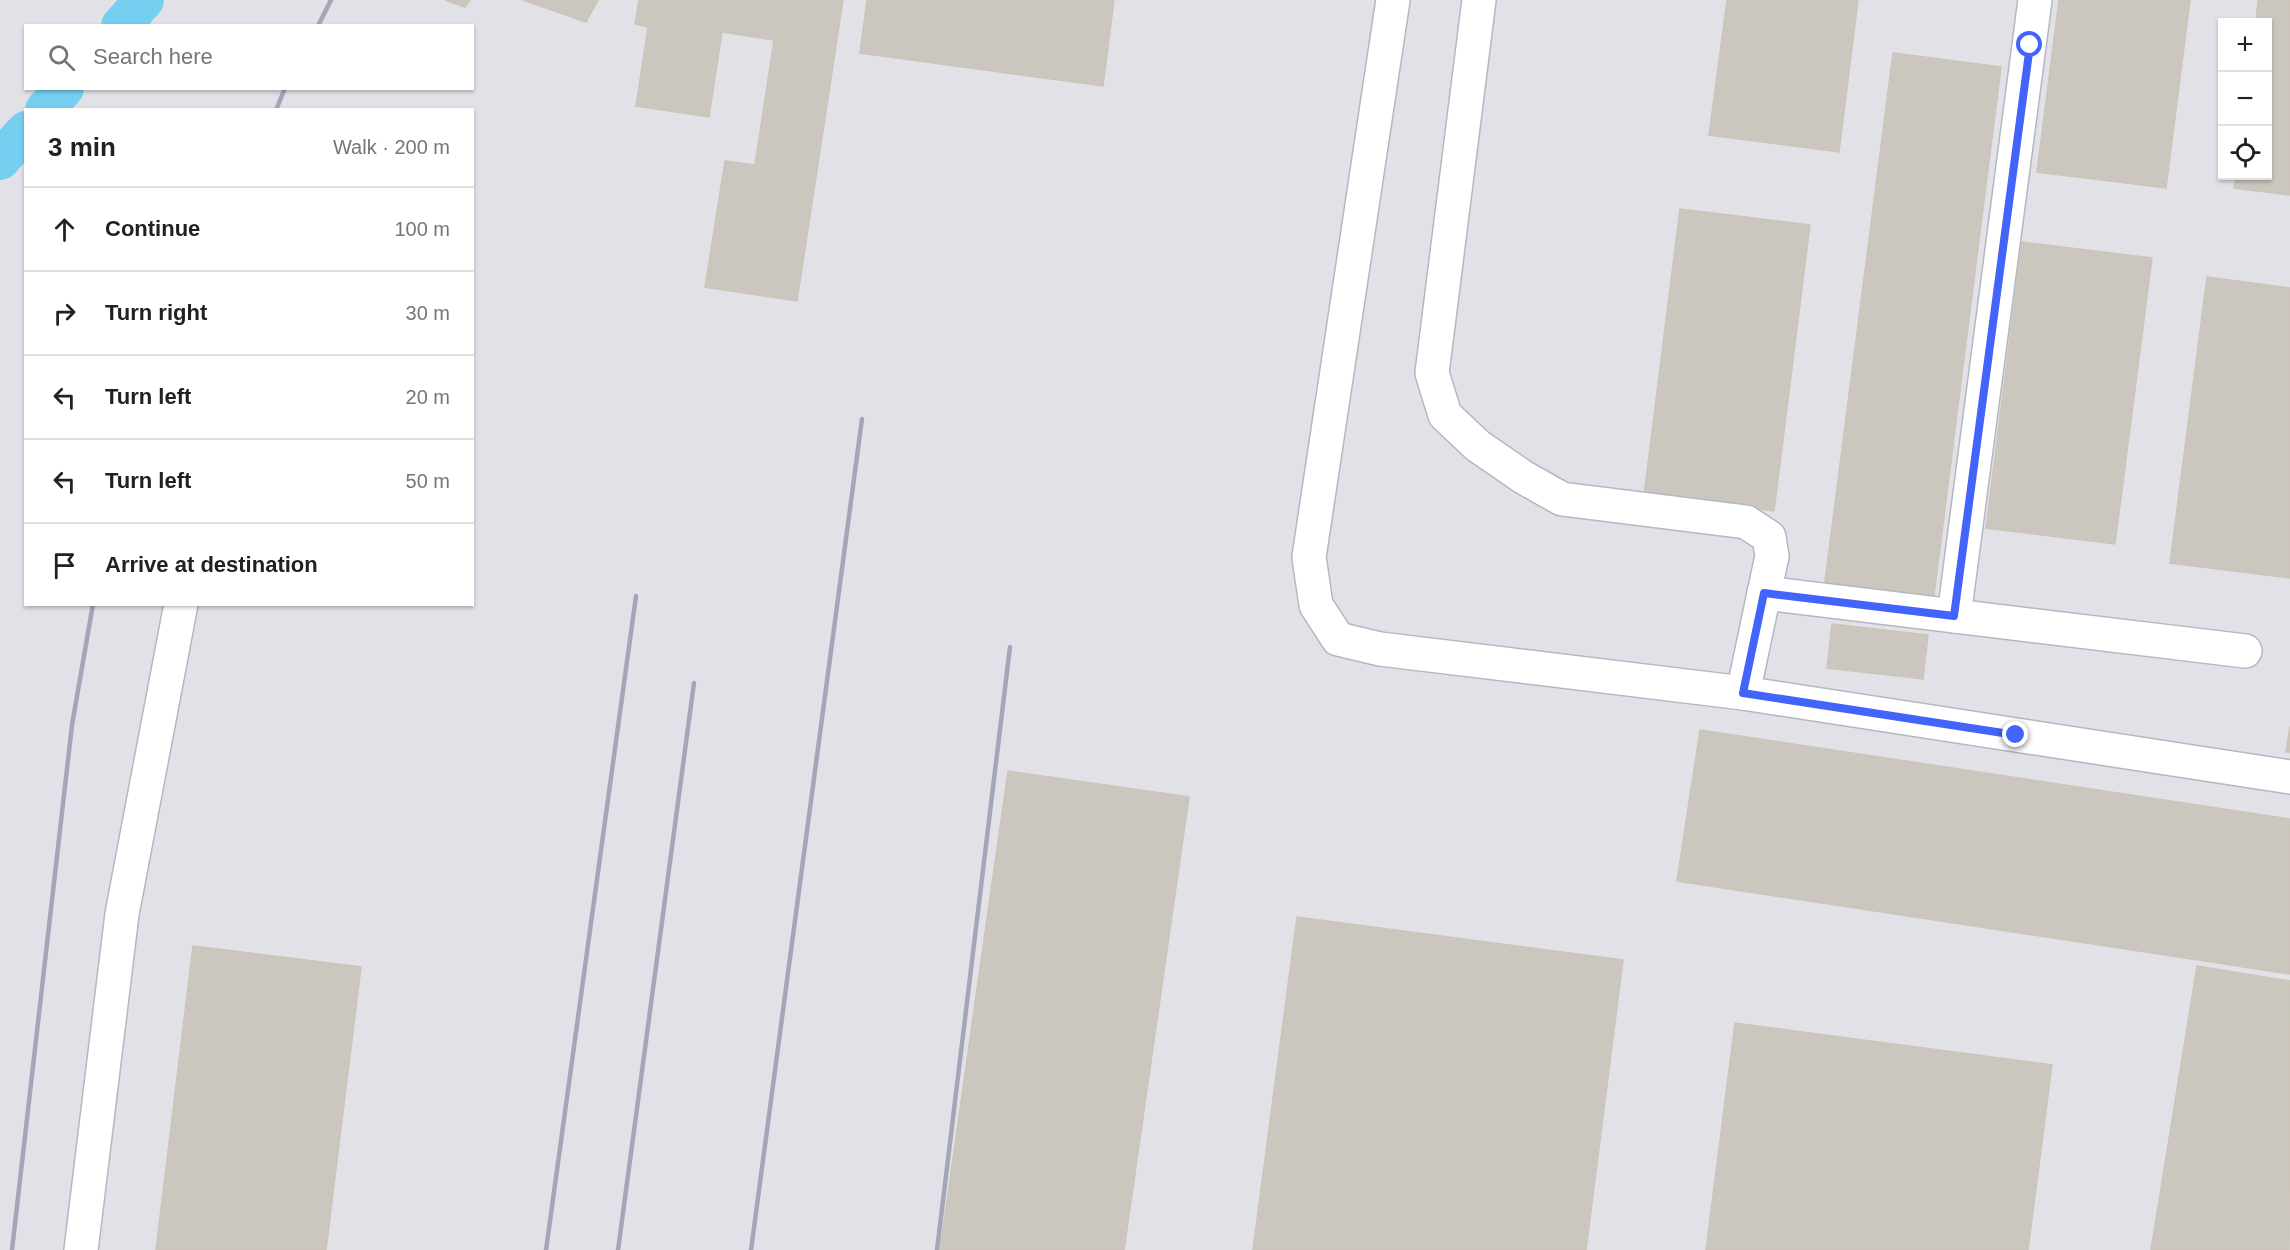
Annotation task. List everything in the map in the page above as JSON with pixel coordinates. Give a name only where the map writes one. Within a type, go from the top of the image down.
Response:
[{"type":"lane","points":[[1393,0],[1309,557],[1316,605],[1338,639],[1380,649],[1743,693],[2290,777]]},
{"type":"lane","points":[[1479,0],[1432,373],[1445,415],[1478,446],[1562,499],[1746,522],[1769,537],[1772,556],[1743,693]]},
{"type":"lane","points":[[1954,616],[2035,0]]},
{"type":"lane","points":[[1764,593],[2245,651]]},
{"type":"lane","points":[[81,1250],[122,914],[181,606]]},
{"type":"shaded area","points":[[0,0],[2290,0],[2290,1250],[0,1250]]},
{"type":"building","points":[[445,0],[470,0],[465,7]]},
{"type":"building","points":[[523,0],[598,0],[586,22]]},
{"type":"building","points":[[639,0],[843,0],[797,301],[705,287],[725,161],[755,165],[774,40],[722,32],[709,117],[636,106],[648,27],[635,24]]},
{"type":"building","points":[[867,0],[1114,0],[1103,86],[860,53]]},
{"type":"building","points":[[1727,0],[1858,0],[1839,152],[1709,135]]},
{"type":"building","points":[[2059,0],[2190,0],[2166,188],[2037,172]]},
{"type":"building","points":[[2258,0],[2290,0],[2290,195],[2234,188],[2235,180],[2272,180],[2272,18],[2256,18]]},
{"type":"building","points":[[1893,53],[2001,67],[1933,603],[1824,589]]},
{"type":"building","points":[[1680,209],[1810,225],[1774,511],[1644,495]]},
{"type":"building","points":[[2022,242],[2152,258],[2115,544],[1986,528]]},
{"type":"building","points":[[2207,277],[2290,288],[2290,578],[2170,563]]},
{"type":"building","points":[[1832,624],[1928,635],[1923,679],[1827,668]]},
{"type":"building","points":[[2290,726],[2290,752],[2286,752]]},
{"type":"building","points":[[1700,730],[2290,819],[2290,974],[1677,881]]},
{"type":"building","points":[[1008,771],[1189,797],[1124,1250],[940,1250]]},
{"type":"building","points":[[1297,917],[1623,960],[1586,1250],[1253,1250]]},
{"type":"building","points":[[193,946],[361,967],[326,1250],[156,1250]]},
{"type":"building","points":[[2197,966],[2290,981],[2289,1250],[2151,1250]]},
{"type":"building","points":[[1735,1023],[2052,1065],[2028,1250],[1706,1250]]},
{"type":"waterway","points":[[123,24],[144,0]]},
{"type":"waterway","points":[[47,108],[62,90]]},
{"type":"waterway","points":[[0,160],[24,133]]},
{"type":"railway","points":[[319,24],[331,0]]},
{"type":"railway","points":[[277,108],[284,90]]},
{"type":"railway","points":[[751,1250],[862,419]]},
{"type":"railway","points":[[546,1250],[636,596]]},
{"type":"railway","points":[[12,1250],[72,725],[93,606]]},
{"type":"railway","points":[[937,1250],[1010,647]]},
{"type":"railway","points":[[618,1250],[694,683]]},
{"type":"route","points":[[2016,735],[1743,693],[1764,593],[1954,616],[2030,45]]}]
